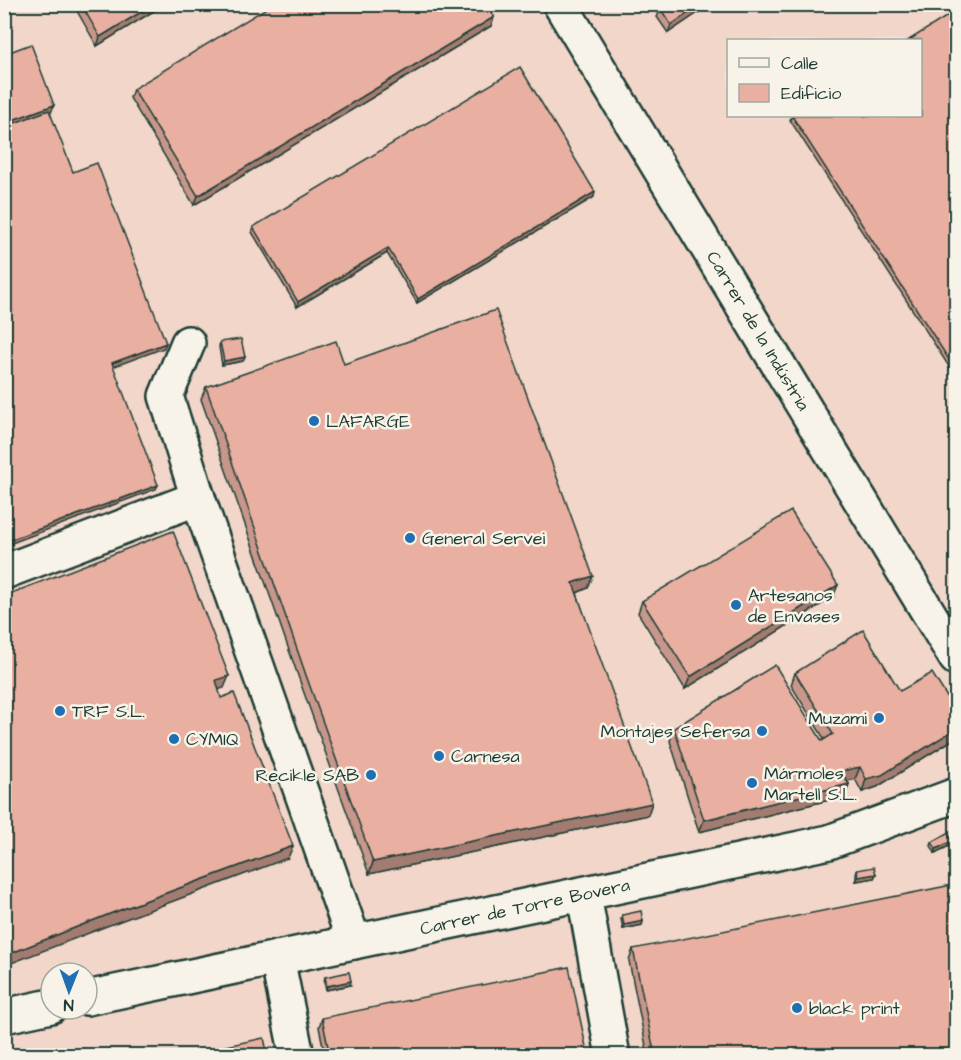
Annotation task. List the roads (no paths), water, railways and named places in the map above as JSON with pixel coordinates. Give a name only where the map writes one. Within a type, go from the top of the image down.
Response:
[{"type":"street","name":"Carrer de la Indústria","points":[[560,4],[957,658]]},
{"type":"street","points":[[188,343],[166,396],[198,498],[354,942]]},
{"type":"street","points":[[4,572],[198,498]]},
{"type":"street","name":"Carrer de Torre Bovera","points":[[99,995],[829,842],[957,795]]},
{"type":"street","points":[[584,895],[613,1056]]},
{"type":"street","points":[[277,958],[297,1056]]},
{"type":"street","points":[[4,1016],[39,1009]]},
{"type":"place","name":"LAFARGE","points":[[314,421]]},
{"type":"place","name":"General Servei","points":[[410,538]]},
{"type":"place","name":"Artesanos de Envases","points":[[736,605]]},
{"type":"place","name":"TRF S.L.","points":[[60,711]]},
{"type":"place","name":"Muzami","points":[[879,718]]},
{"type":"place","name":"Montajes Sefersa","points":[[762,731]]},
{"type":"place","name":"CYMIQ","points":[[174,739]]},
{"type":"place","name":"Carnesa","points":[[439,756]]},
{"type":"place","name":"Recikle SAB","points":[[371,775]]},
{"type":"place","name":"Mármoles Martell S.L.","points":[[752,783]]},
{"type":"place","name":"black print","points":[[797,1008]]}]
